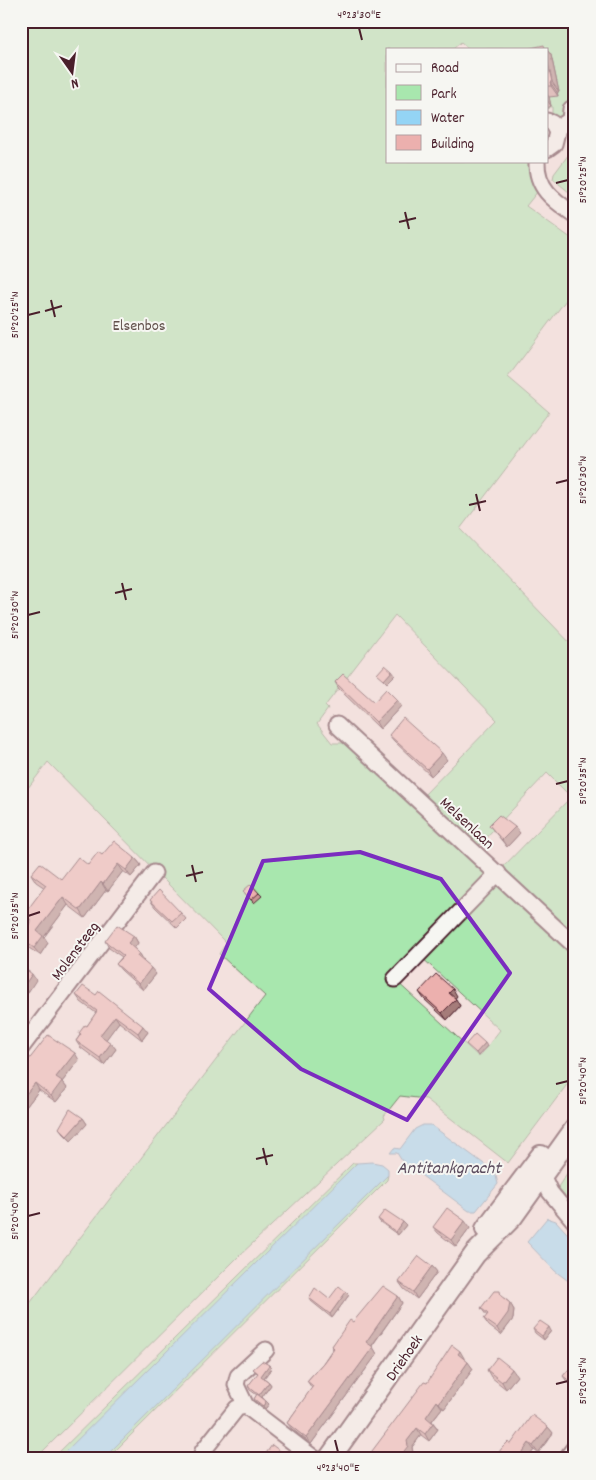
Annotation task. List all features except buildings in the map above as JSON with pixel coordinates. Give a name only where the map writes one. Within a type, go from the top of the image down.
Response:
[{"type":"main road","points":[[537,1173],[556,1135],[575,1117]]},
{"type":"main road","points":[[537,1173],[575,1129]]},
{"type":"main road","name":"Driehoek","points":[[329,1459],[475,1254],[506,1225],[537,1173]]},
{"type":"street","points":[[548,147],[554,144],[557,139],[552,125],[570,120],[571,109]]},
{"type":"street","points":[[537,162],[537,171],[543,188],[551,198],[575,215]]},
{"type":"street","name":"Melsenlaan","points":[[337,725],[575,946]]},
{"type":"street","name":"Molensteeg","points":[[21,1048],[154,873]]},
{"type":"street","points":[[395,980],[498,873]]},
{"type":"street","points":[[537,1173],[575,1222]]},
{"type":"street","points":[[266,1350],[236,1381],[246,1406],[315,1459]]},
{"type":"street","points":[[200,1459],[203,1451],[237,1408],[246,1406]]},
{"type":"street","points":[[566,1459],[575,1447]]},
{"type":"highlighted area","points":[[360,852],[441,879],[510,973],[407,1120],[301,1069],[209,989],[263,861]]},
{"type":"green space","name":"Elsenbos","points":[[21,21],[575,21],[575,108],[560,122],[552,117],[552,106],[548,108],[548,48],[468,48],[461,42],[454,48],[386,48],[386,162],[530,162],[538,191],[526,206],[575,241],[575,288],[508,377],[549,412],[460,529],[575,648],[575,940],[500,870],[571,797],[547,773],[476,848],[422,797],[497,720],[395,615],[325,706],[328,709],[317,724],[332,743],[349,743],[575,952],[575,1074],[508,1163],[426,1099],[400,1096],[384,1116],[385,1119],[239,1256],[35,1459],[21,1459],[21,1315],[265,996],[219,954],[226,943],[48,762],[21,797]],"holes":[[[419,955],[500,1030],[479,1057],[395,980]]]},
{"type":"green space","points":[[575,146],[575,197],[553,179],[554,174]]},
{"type":"green space","points":[[575,1161],[575,1208],[558,1187]]},
{"type":"green space","points":[[353,1163],[357,1163],[357,1168],[62,1459],[52,1459]]},
{"type":"green space","points":[[388,1175],[387,1180],[107,1459],[97,1459],[382,1176]]},
{"type":"water","name":"Antitankgracht","points":[[423,1125],[431,1125],[495,1172],[498,1184],[476,1211],[469,1211],[402,1161],[397,1153],[390,1153],[394,1148],[400,1149],[415,1129]]},
{"type":"water","name":"Antitankgracht","points":[[372,1162],[382,1164],[388,1169],[388,1175],[103,1459],[58,1459],[357,1163]]},
{"type":"water","points":[[547,1218],[556,1221],[575,1242],[575,1286],[555,1271],[527,1242]]}]
